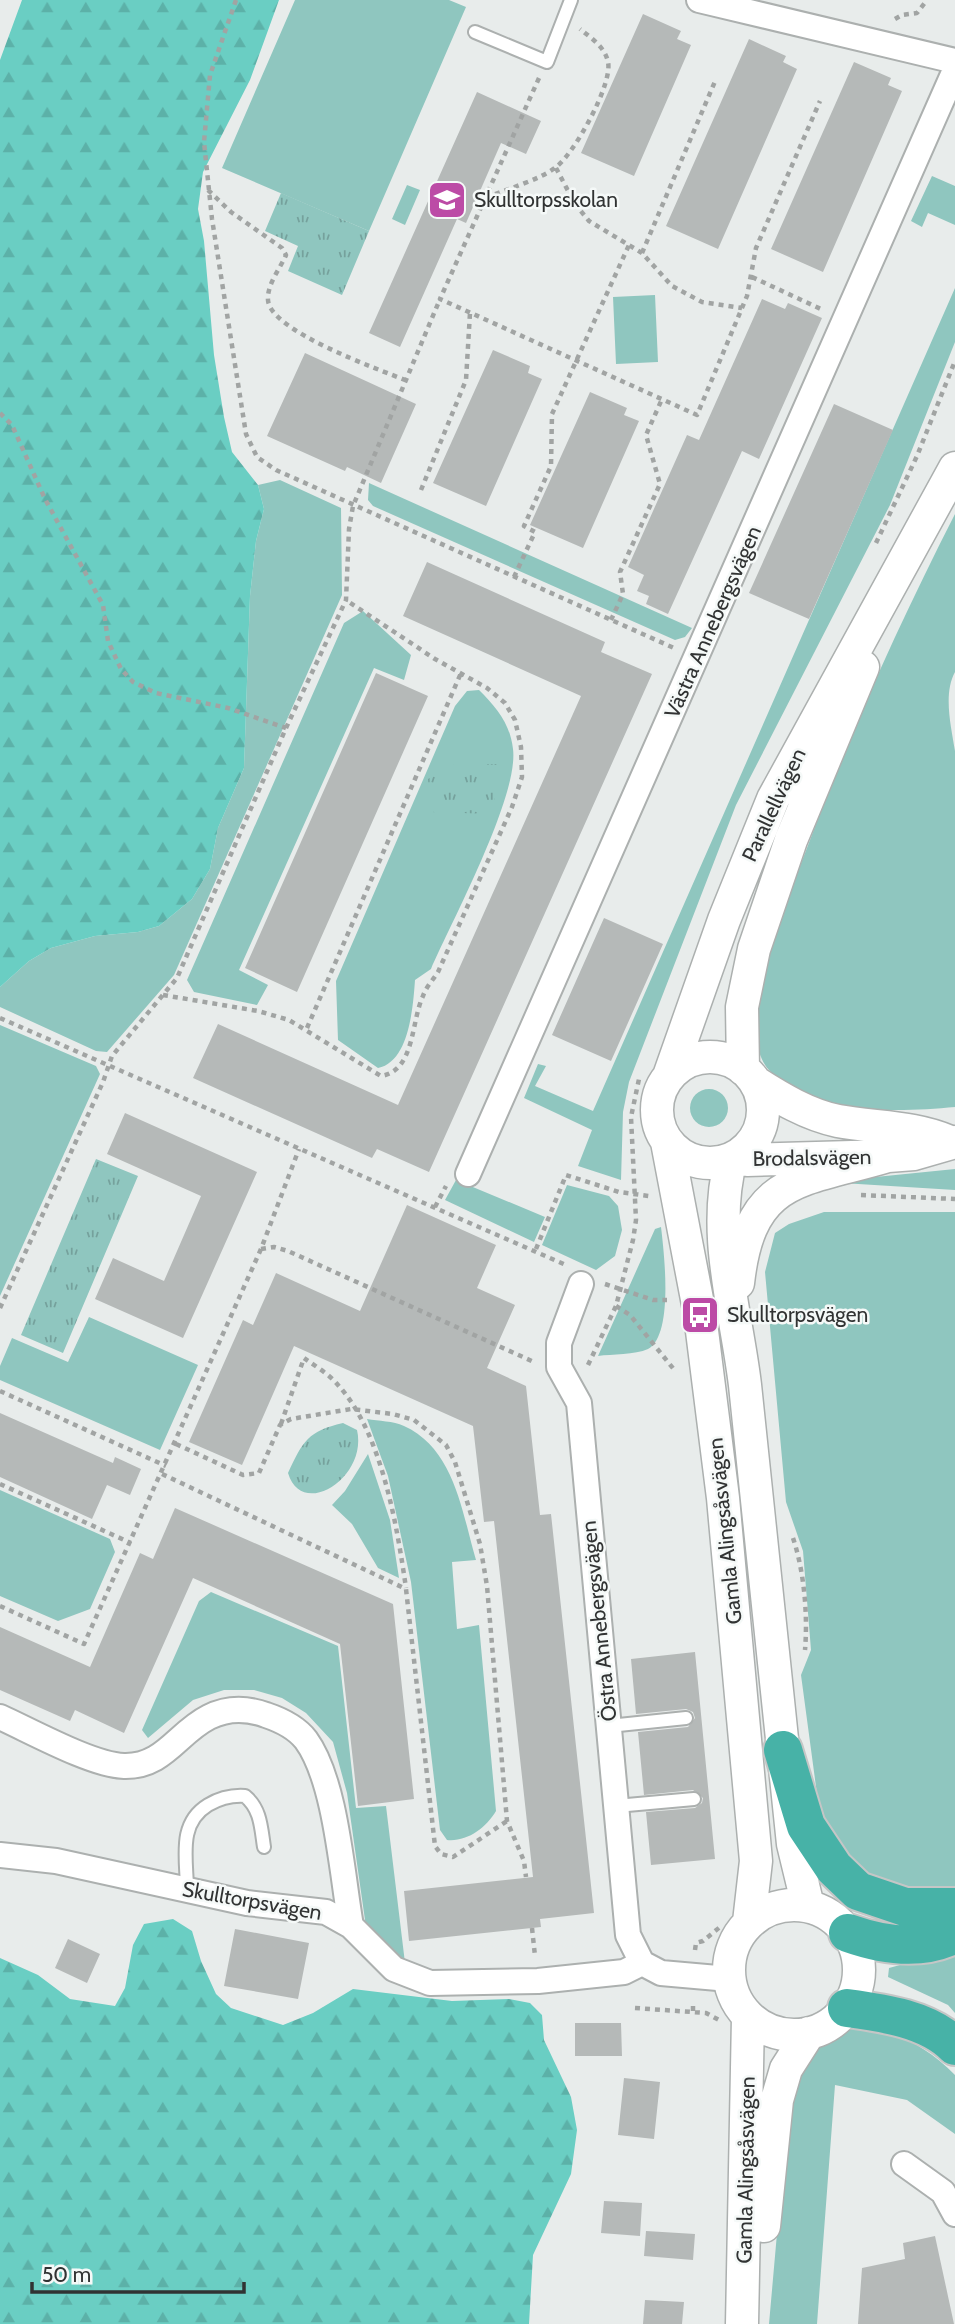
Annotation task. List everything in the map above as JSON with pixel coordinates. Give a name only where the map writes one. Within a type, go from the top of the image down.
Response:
[{"type":"highway","points":[[783,1750],[806,1826],[834,1868],[858,1891],[905,1907],[955,1907]]},
{"type":"highway","points":[[848,1933],[881,1944],[905,1945],[945,1940],[955,1934]]},
{"type":"highway","points":[[847,2008],[885,2013],[913,2021],[955,2046]]},
{"type":"street","points":[[699,0],[955,61]]},
{"type":"street","name":"Västra Annebergsvägen","points":[[468,1174],[847,320],[955,69]]},
{"type":"street","name":"Parallellvägen","points":[[669,1076],[724,920],[773,799],[955,468]]},
{"type":"street","name":"Parallellvägen","points":[[749,1075],[742,1007],[754,949],[792,840],[912,549]]},
{"type":"street","points":[[704,1057],[729,1060],[749,1075],[762,1097],[762,1121],[751,1144],[733,1158],[700,1163],[685,1157],[667,1142],[657,1113],[658,1097],[669,1076],[688,1062],[704,1057]]},
{"type":"street","name":"Brodalsvägen","points":[[749,1075],[789,1102],[836,1121],[926,1132],[952,1142]]},
{"type":"street","name":"Gamla Alingsåsvägen","points":[[667,1142],[700,1315],[728,1551],[757,1861],[749,1922]]},
{"type":"street","name":"Brodalsvägen","points":[[733,1158],[747,1160],[888,1156],[914,1154],[952,1142]]},
{"type":"street","name":"Brodalsvägen","points":[[738,1344],[741,1268],[746,1242],[765,1202],[792,1182],[888,1156]]},
{"type":"street","name":"Gamla Alingsåsvägen","points":[[733,1158],[723,1199],[723,1231],[793,1844],[808,1906]]},
{"type":"street","points":[[559,1367],[559,1343],[585,1278]]},
{"type":"street","name":"Östra Annebergsvägen","points":[[559,1367],[579,1403],[628,1935],[642,1963]]},
{"type":"street","points":[[0,1717],[93,1758],[122,1766],[155,1760],[207,1717],[225,1711],[255,1711],[283,1721],[305,1739],[325,1779],[351,1926]]},
{"type":"street","name":"Skulltorpsvägen","points":[[0,1855],[56,1861],[187,1891],[326,1912],[351,1926],[394,1969],[430,1983],[538,1981],[624,1972],[642,1963]]},
{"type":"street","points":[[776,1906],[808,1906],[831,1916],[848,1933],[858,1957],[858,1983],[847,2008],[830,2024],[809,2034],[776,2033],[748,2017],[735,1999],[729,1979],[732,1948],[749,1922],[776,1906]]},
{"type":"street","points":[[642,1963],[661,1973],[729,1979]]},
{"type":"street","name":"Gamla Alingsåsvägen","points":[[742,2324],[748,2017]]},
{"type":"street","name":"Gamla Alingsåsvägen","points":[[759,2324],[763,2232],[777,2100],[786,2069],[809,2034]]},
{"type":"street","points":[[904,2164],[943,2192],[955,2214]]},
{"type":"lane","points":[[475,32],[547,62],[572,0]]},
{"type":"lane","points":[[609,1726],[686,1718]]},
{"type":"lane","points":[[187,1891],[188,1824],[197,1812],[219,1799],[245,1796],[253,1802],[259,1816],[264,1847]]},
{"type":"lane","points":[[616,1806],[694,1799]]},
{"type":"path","points":[[236,0],[210,75],[204,142],[208,190],[246,434],[252,450],[276,470],[353,506],[697,658]]},
{"type":"path","points":[[486,198],[556,168],[570,152],[594,110],[608,72],[608,60],[597,43],[565,18]]},
{"type":"path","points":[[0,1308],[112,1056],[177,978],[286,728],[346,600],[349,529],[353,506],[440,299],[547,62]]},
{"type":"path","points":[[642,253],[716,79]]},
{"type":"path","points":[[440,299],[697,415],[742,308],[756,248],[820,101]]},
{"type":"path","points":[[556,168],[575,204],[589,220],[642,253],[672,286],[702,302],[742,308]]},
{"type":"path","points":[[208,190],[231,212],[282,248],[286,255],[269,290],[268,300],[276,317],[320,344],[405,380]]},
{"type":"path","points":[[514,577],[535,532],[524,526],[551,466],[552,414],[629,245]]},
{"type":"path","points":[[751,277],[847,320]]},
{"type":"path","points":[[421,490],[467,380],[470,313]]},
{"type":"path","points":[[611,620],[623,594],[620,572],[660,484],[646,435],[662,399]]},
{"type":"path","points":[[0,413],[12,425],[45,499],[103,605],[108,641],[121,669],[133,682],[156,693],[228,708],[286,728]]},
{"type":"path","points":[[163,995],[258,1011],[307,1028],[381,1076],[392,1074],[405,1054],[422,996],[438,972],[512,807],[522,777],[521,747],[515,720],[496,695],[346,600]]},
{"type":"path","points":[[307,1028],[461,673]]},
{"type":"path","points":[[0,1018],[535,1249],[585,1278],[653,1300],[672,1300]]},
{"type":"path","points":[[0,1606],[84,1644],[261,1250],[299,1149]]},
{"type":"path","points":[[535,1249],[566,1175],[653,1197]]},
{"type":"path","points":[[435,1207],[446,1185]]},
{"type":"path","points":[[574,1394],[621,1291],[633,1240],[634,1194]]},
{"type":"path","points":[[261,1250],[274,1247],[288,1251],[532,1362],[559,1367]]},
{"type":"path","points":[[176,1444],[243,1475],[259,1473],[304,1358],[338,1384],[356,1410],[379,1463],[396,1522],[435,1846],[441,1854],[453,1857],[507,1821]]},
{"type":"path","points":[[0,1391],[166,1466]]},
{"type":"path","points":[[280,1425],[291,1419],[356,1410],[414,1420],[446,1445],[455,1462],[480,1544],[487,1586],[507,1821],[524,1861],[526,1877]]},
{"type":"path","points":[[162,1474],[406,1589]]},
{"type":"path","points":[[0,1484],[131,1542]]},
{"type":"green space","points":[[22,0],[279,0],[250,80],[203,172],[198,209],[204,241],[214,355],[224,417],[232,452],[258,485],[264,509],[256,541],[250,596],[244,768],[218,828],[210,869],[192,899],[159,926],[138,932],[95,936],[51,948],[29,961],[0,987],[0,60]]},
{"type":"green space","points":[[295,0],[449,0],[466,7],[369,231],[222,168]]},
{"type":"green space","points":[[932,176],[955,186],[955,225],[928,213],[922,227],[911,221]]},
{"type":"green space","points":[[407,185],[420,190],[405,225],[392,219]]},
{"type":"green space","points":[[281,193],[369,231],[342,295],[288,271],[298,246],[265,231]]},
{"type":"green space","points":[[955,288],[955,342],[890,505],[736,805],[629,1082],[623,1112],[621,1180],[578,1166],[592,1130],[524,1098],[538,1064],[546,1066],[535,1086],[593,1111]]},
{"type":"green space","points":[[655,295],[658,362],[616,364],[613,297]]},
{"type":"green space","points":[[280,480],[341,508],[342,595],[174,975],[107,1052],[96,1051],[0,1007],[0,987],[29,961],[51,948],[95,936],[138,932],[159,926],[192,899],[210,869],[218,828],[244,768],[250,596],[256,541],[264,509],[258,485]]},
{"type":"green space","points":[[369,483],[692,628],[685,637],[675,640],[373,506],[368,500]]},
{"type":"green space","points":[[955,514],[955,672],[949,700],[955,751],[955,1107],[882,1110],[832,1104],[787,1085],[764,1063],[758,1046],[756,1027],[763,980],[786,903],[840,763],[895,637]]},
{"type":"green space","points":[[363,611],[411,655],[404,680],[374,668],[239,970],[268,985],[257,1005],[194,992],[187,980],[344,623]]},
{"type":"green space","points":[[479,690],[501,716],[509,731],[513,749],[512,770],[506,796],[482,859],[431,969],[415,980],[411,1019],[403,1045],[397,1056],[378,1068],[338,1040],[336,981],[455,706],[467,691]]},
{"type":"green space","points":[[498,764],[493,814],[431,812],[428,779],[452,765]]},
{"type":"green space","points":[[0,1025],[96,1066],[100,1074],[0,1296]]},
{"type":"green space","points":[[709,1089],[722,1095],[728,1108],[722,1121],[709,1127],[696,1121],[690,1108],[696,1095]]},
{"type":"green space","points":[[96,1159],[138,1176],[63,1353],[21,1335]]},
{"type":"green space","points":[[955,1169],[955,1190],[826,1182]]},
{"type":"green space","points":[[456,1180],[545,1217],[534,1242],[445,1200]]},
{"type":"green space","points":[[567,1185],[609,1196],[618,1206],[622,1230],[615,1256],[596,1270],[542,1245]]},
{"type":"green space","points":[[824,1212],[955,1212],[955,1894],[929,1898],[859,1874],[821,1824],[801,1675],[811,1650],[803,1551],[786,1502],[765,1272],[775,1233],[789,1224]]},
{"type":"green space","points":[[661,1227],[665,1292],[661,1328],[656,1341],[643,1351],[598,1356],[655,1229]]},
{"type":"green space","points":[[89,1317],[198,1365],[160,1450],[0,1380],[0,1366],[12,1338],[68,1362]]},
{"type":"green space","points":[[367,1419],[404,1426],[421,1436],[435,1450],[454,1484],[476,1560],[452,1562],[457,1629],[479,1625],[496,1811],[481,1828],[462,1839],[447,1840],[440,1830],[411,1582],[388,1476]]},
{"type":"green space","points":[[343,1423],[357,1430],[358,1447],[353,1463],[344,1477],[332,1487],[319,1492],[306,1493],[295,1487],[288,1473],[303,1445],[314,1434]]},
{"type":"green space","points":[[368,1454],[390,1520],[399,1578],[378,1568],[352,1524],[332,1505],[345,1491]]},
{"type":"green space","points":[[0,1490],[110,1539],[115,1552],[90,1609],[58,1621],[0,1596]]},
{"type":"green space","points":[[211,1592],[338,1646],[356,1808],[386,1806],[405,1963],[366,1927],[347,1793],[333,1742],[306,1713],[282,1698],[254,1690],[224,1690],[193,1700],[148,1738],[142,1730],[199,1601]]},
{"type":"green space","points":[[173,1919],[192,1931],[201,1961],[216,1994],[231,2008],[283,2025],[313,2013],[353,1989],[452,2001],[509,1999],[530,2003],[542,2015],[544,2040],[571,2097],[577,2130],[571,2174],[533,2255],[529,2324],[0,2324],[0,1958],[38,1975],[70,1999],[115,2006],[125,1988],[133,1945],[144,1924]]},
{"type":"green space","points":[[955,1950],[955,2013],[948,2005],[888,1977],[889,1968]]},
{"type":"green space","points":[[861,2025],[912,2042],[935,2057],[955,2075],[955,2134],[907,2100],[835,2085],[817,2324],[769,2324],[788,2109],[792,2092],[803,2065],[820,2046]]},
{"type":"building","points":[[643,14],[681,31],[677,39],[691,45],[634,176],[581,153]]},
{"type":"building","points":[[749,39],[786,56],[783,62],[797,69],[718,249],[666,226]]},
{"type":"building","points":[[854,62],[891,78],[888,85],[902,91],[823,272],[771,249]]},
{"type":"building","points":[[477,92],[541,121],[526,154],[501,143],[466,223],[457,219],[400,347],[369,333]]},
{"type":"building","points":[[762,299],[785,309],[788,303],[822,318],[759,459],[742,451],[668,614],[646,604],[649,596],[637,591],[644,575],[628,567],[687,435],[699,440]]},
{"type":"building","points":[[493,350],[530,366],[528,373],[542,379],[486,506],[433,483]]},
{"type":"building","points":[[305,353],[416,404],[381,483],[347,467],[345,471],[267,436]]},
{"type":"building","points":[[590,392],[627,408],[624,415],[639,421],[583,548],[530,525]]},
{"type":"building","points":[[834,404],[893,430],[809,619],[749,593]]},
{"type":"building","points":[[427,562],[605,642],[601,652],[652,674],[429,1172],[377,1149],[372,1158],[193,1078],[218,1024],[398,1105],[581,696],[403,616]]},
{"type":"building","points":[[376,673],[428,696],[297,992],[245,968]]},
{"type":"building","points":[[604,918],[663,944],[611,1061],[552,1035]]},
{"type":"building","points":[[125,1113],[257,1172],[183,1338],[95,1299],[113,1258],[164,1281],[201,1196],[107,1154]]},
{"type":"building","points":[[407,1205],[496,1245],[477,1288],[515,1305],[487,1368],[526,1386],[540,1515],[551,1514],[594,1913],[540,1919],[541,1927],[409,1941],[404,1891],[533,1877],[494,1521],[484,1522],[473,1426],[294,1346],[242,1465],[189,1442],[243,1320],[253,1325],[276,1273],[360,1311]]},
{"type":"building","points":[[0,1413],[113,1463],[115,1457],[141,1469],[130,1495],[107,1485],[92,1519],[0,1477]]},
{"type":"building","points":[[175,1508],[393,1604],[414,1799],[358,1806],[340,1644],[193,1578],[124,1733],[75,1710],[70,1721],[0,1690],[0,1627],[90,1667],[140,1553],[153,1559]]},
{"type":"building","points":[[695,1652],[715,1859],[651,1865],[646,1812],[695,1808],[702,1803],[703,1798],[693,1790],[644,1795],[638,1732],[688,1727],[695,1718],[693,1712],[686,1709],[636,1714],[631,1659]]},
{"type":"building","points":[[235,1929],[309,1943],[298,1999],[224,1986]]},
{"type":"building","points":[[68,1939],[100,1954],[87,1983],[55,1968]]},
{"type":"building","points":[[575,2023],[621,2023],[622,2056],[575,2056]]},
{"type":"building","points":[[624,2078],[660,2082],[654,2139],[618,2135]]},
{"type":"building","points":[[604,2201],[642,2203],[640,2236],[601,2233]]},
{"type":"building","points":[[646,2231],[695,2234],[693,2260],[644,2256]]},
{"type":"building","points":[[935,2236],[954,2324],[858,2324],[862,2268],[905,2259],[903,2243]]},
{"type":"building","points":[[645,2300],[684,2302],[682,2324],[643,2324]]},
{"type":"place","name":"Skulltorpsskolan","points":[[447,200]]},
{"type":"place","name":"Skulltorpsvägen","points":[[700,1315]]}]
